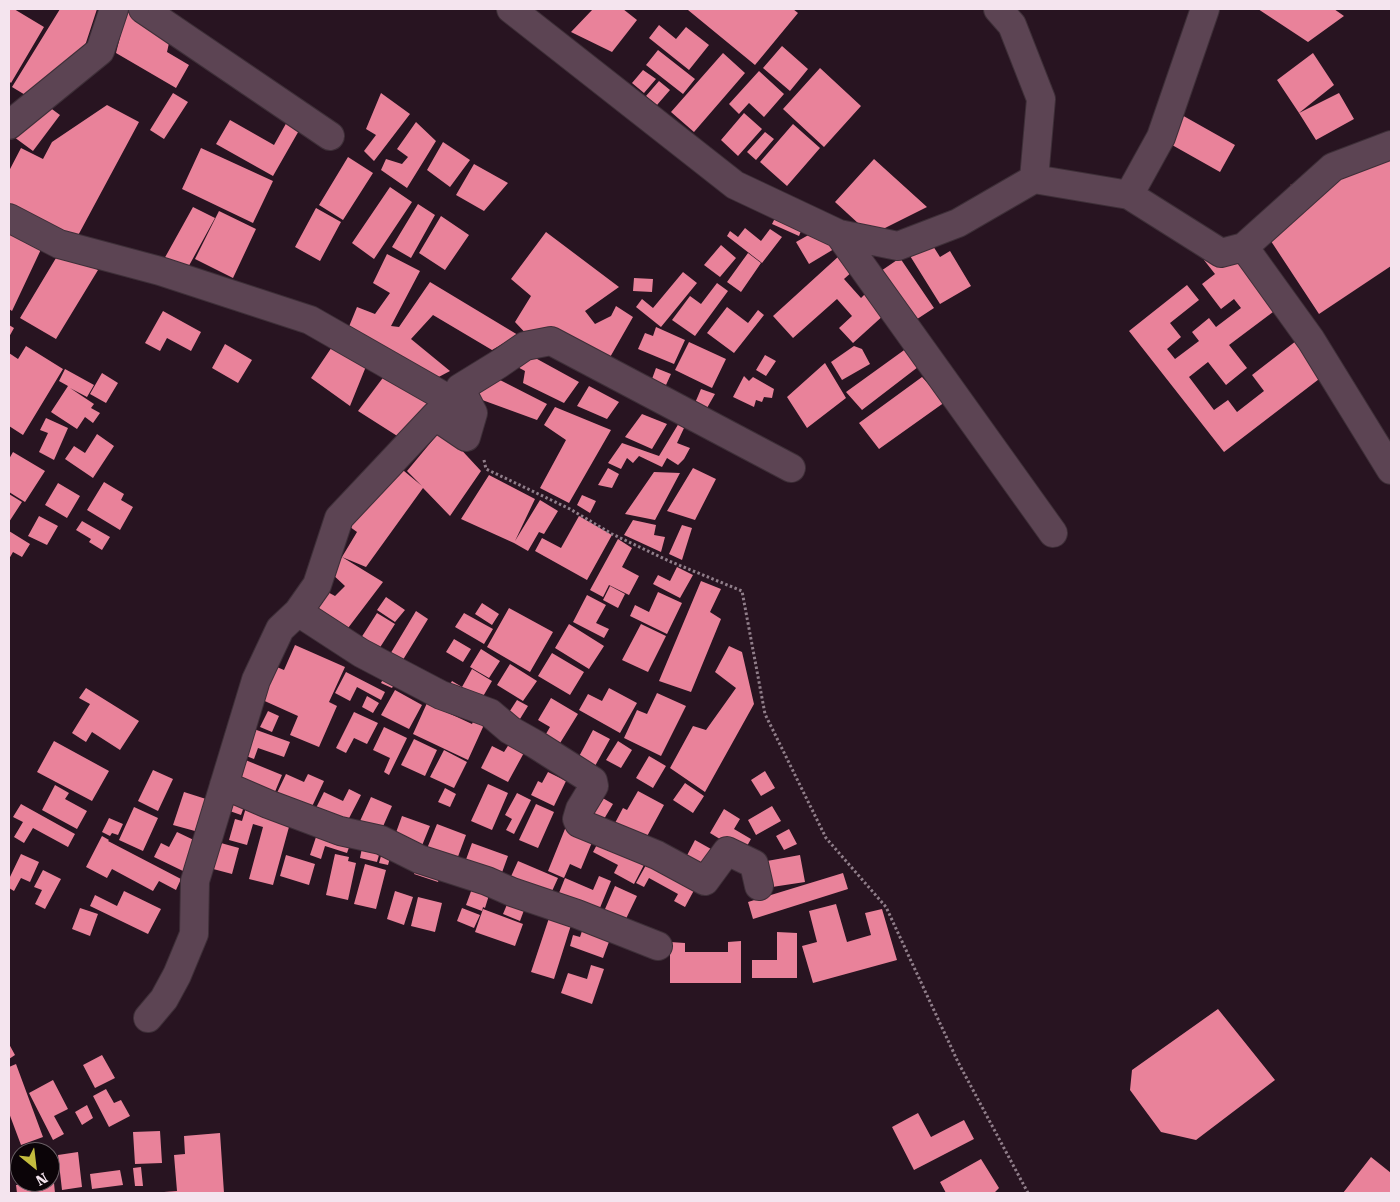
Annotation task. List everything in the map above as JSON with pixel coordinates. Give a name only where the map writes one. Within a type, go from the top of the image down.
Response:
[{"type":"street","points":[[9,125],[100,50],[114,9]]},
{"type":"street","points":[[143,9],[330,136]]},
{"type":"street","points":[[511,9],[736,185],[839,234],[898,246],[958,223],[1034,179],[1129,195],[1221,253],[1244,248],[1333,167],[1391,145]]},
{"type":"street","points":[[998,9],[1012,25],[1041,99],[1034,179]]},
{"type":"street","points":[[1129,195],[1161,137],[1205,9]]},
{"type":"street","points":[[9,218],[59,244],[160,271],[310,320],[473,413]]},
{"type":"street","points":[[839,234],[1053,533]]},
{"type":"street","points":[[1244,248],[1311,340],[1391,470]]},
{"type":"street","points":[[148,1018],[164,999],[178,975],[194,934],[195,881],[256,680],[280,629],[298,612],[318,585],[339,518],[434,416],[466,437],[473,413],[460,388],[525,346],[551,341],[792,468]]},
{"type":"street","points":[[298,612],[361,653],[397,672],[441,695],[490,713],[510,730],[593,781],[594,786],[578,815],[579,823],[657,855],[705,881],[726,851],[754,864],[759,886]]},
{"type":"street","points":[[224,785],[340,831],[380,840],[419,859],[487,881],[658,946]]},
{"type":"path","points":[[484,460],[486,469],[570,509],[612,534],[669,561],[742,591],[765,714],[826,838],[886,907],[958,1062],[1028,1193]]},
{"type":"building","points":[[9,9],[14,9],[44,27],[11,83],[9,81]]},
{"type":"building","points":[[60,9],[97,9],[80,61],[27,96],[12,87]]},
{"type":"building","points":[[127,9],[171,34],[167,52],[189,65],[176,88],[116,53]]},
{"type":"building","points":[[593,9],[623,9],[637,20],[612,52],[571,32]]},
{"type":"building","points":[[689,9],[793,9],[798,13],[755,65]]},
{"type":"building","points":[[1258,9],[1334,9],[1344,16],[1308,42]]},
{"type":"building","points":[[659,25],[676,39],[686,27],[709,45],[689,70],[649,38]]},
{"type":"building","points":[[782,46],[808,69],[790,91],[763,68]]},
{"type":"building","points":[[658,50],[695,79],[683,94],[646,65]]},
{"type":"building","points":[[723,53],[745,73],[694,132],[671,112]]},
{"type":"building","points":[[1313,53],[1334,85],[1299,113],[1277,80]]},
{"type":"building","points":[[820,68],[861,106],[824,147],[783,109]]},
{"type":"building","points":[[643,70],[656,79],[644,93],[632,83]]},
{"type":"building","points":[[759,71],[784,94],[764,117],[749,103],[739,114],[729,104]]},
{"type":"building","points":[[659,81],[670,90],[657,105],[646,96]]},
{"type":"building","points":[[173,93],[188,102],[164,139],[150,130]]},
{"type":"building","points":[[381,93],[410,114],[374,161],[364,151],[376,135],[366,129]]},
{"type":"building","points":[[1339,93],[1354,119],[1316,140],[1299,113]]},
{"type":"building","points":[[41,101],[60,115],[33,151],[14,137]]},
{"type":"building","points":[[107,105],[139,122],[74,243],[9,208],[9,171],[21,148],[43,159],[52,142]]},
{"type":"building","points":[[744,113],[762,129],[738,156],[721,140]]},
{"type":"building","points":[[1180,114],[1235,145],[1220,172],[1165,141]]},
{"type":"building","points":[[230,120],[274,145],[288,120],[301,127],[273,176],[216,144]]},
{"type":"building","points":[[416,122],[436,141],[407,188],[381,170],[386,159],[402,164],[408,157],[397,149]]},
{"type":"building","points":[[793,124],[820,148],[787,186],[760,162]]},
{"type":"building","points":[[765,132],[774,139],[756,160],[747,152]]},
{"type":"building","points":[[443,142],[470,160],[450,187],[427,170]]},
{"type":"building","points":[[1391,145],[1391,266],[1319,314],[1263,229],[1301,204],[1290,185]]},
{"type":"building","points":[[201,148],[273,181],[253,223],[182,189]]},
{"type":"building","points":[[348,157],[373,173],[343,220],[319,205]]},
{"type":"building","points":[[874,159],[927,207],[871,235],[835,202]]},
{"type":"building","points":[[474,164],[508,183],[484,211],[456,195]]},
{"type":"building","points":[[390,187],[412,202],[374,259],[352,243]]},
{"type":"building","points":[[418,204],[435,215],[411,258],[392,247]]},
{"type":"building","points":[[193,207],[215,218],[185,273],[163,261]]},
{"type":"building","points":[[316,208],[341,222],[320,261],[295,247]]},
{"type":"building","points":[[779,210],[805,221],[799,236],[772,224]]},
{"type":"building","points":[[219,211],[256,229],[233,278],[195,259]]},
{"type":"building","points":[[441,216],[469,235],[445,270],[419,253]]},
{"type":"building","points":[[9,226],[44,243],[12,311],[9,309]]},
{"type":"building","points":[[745,228],[761,241],[770,229],[782,237],[762,263],[727,236],[730,231],[738,237]]},
{"type":"building","points":[[821,228],[834,249],[809,264],[796,242]]},
{"type":"building","points":[[546,232],[619,287],[585,311],[595,324],[611,316],[616,306],[633,317],[609,359],[532,340],[515,322],[531,296],[511,279]]},
{"type":"building","points":[[928,238],[940,257],[950,251],[971,286],[940,304],[907,251]]},
{"type":"building","points":[[1230,240],[1281,306],[1229,345],[1247,368],[1226,385],[1208,362],[1189,377],[1214,410],[1228,400],[1237,412],[1264,391],[1252,375],[1296,341],[1323,376],[1224,452],[1129,331],[1187,285],[1199,300],[1170,323],[1181,337],[1167,349],[1175,359],[1199,341],[1192,332],[1209,318],[1216,327],[1241,308],[1234,299],[1221,309],[1202,284],[1215,274],[1204,260]]},
{"type":"building","points":[[721,245],[736,258],[720,277],[704,265]]},
{"type":"building","points":[[62,248],[98,270],[56,339],[20,318]]},
{"type":"building","points":[[748,253],[761,263],[741,292],[727,282]]},
{"type":"building","points":[[387,254],[420,271],[391,326],[399,327],[430,282],[518,335],[492,350],[433,315],[411,339],[450,371],[433,380],[348,329],[357,307],[375,314],[390,293],[373,283]]},
{"type":"building","points":[[839,256],[853,271],[844,279],[861,298],[866,293],[885,314],[853,343],[839,328],[852,316],[837,299],[793,338],[773,316]]},
{"type":"building","points":[[900,258],[934,308],[908,325],[875,275]]},
{"type":"building","points":[[683,272],[697,283],[661,327],[636,307],[642,299],[653,308]]},
{"type":"building","points":[[634,278],[653,279],[652,292],[633,291]]},
{"type":"building","points":[[717,283],[728,291],[695,336],[672,320],[690,296],[701,304]]},
{"type":"building","points":[[727,307],[748,323],[758,310],[764,315],[734,353],[707,333]]},
{"type":"building","points":[[163,311],[201,332],[191,351],[167,338],[160,351],[145,343]]},
{"type":"building","points":[[9,325],[14,328],[9,337]]},
{"type":"building","points":[[656,327],[685,340],[674,364],[638,349],[645,333],[653,336]]},
{"type":"building","points":[[338,338],[369,359],[350,406],[311,378]]},
{"type":"building","points":[[689,342],[726,359],[712,388],[675,370]]},
{"type":"building","points":[[225,344],[252,360],[238,383],[212,368]]},
{"type":"building","points":[[26,346],[63,369],[23,435],[9,426],[9,353],[18,359]]},
{"type":"building","points":[[854,346],[862,349],[870,364],[842,380],[831,362]]},
{"type":"building","points":[[907,348],[918,367],[862,410],[846,392]]},
{"type":"building","points":[[528,354],[579,382],[564,403],[523,383],[525,371],[512,364]]},
{"type":"building","points":[[765,355],[776,361],[766,376],[756,370]]},
{"type":"building","points":[[825,363],[846,398],[807,428],[787,397]]},
{"type":"building","points":[[391,367],[469,419],[402,439],[358,411]]},
{"type":"building","points":[[656,368],[671,374],[666,385],[652,379]]},
{"type":"building","points":[[65,369],[94,385],[87,397],[70,388],[94,404],[91,408],[100,413],[93,423],[85,417],[77,429],[51,412],[68,386],[59,381]]},
{"type":"building","points":[[102,373],[118,383],[106,403],[90,394]]},
{"type":"building","points":[[744,376],[749,381],[753,377],[774,389],[772,398],[764,397],[762,402],[756,400],[754,407],[733,397]]},
{"type":"building","points":[[922,377],[945,402],[879,449],[859,423]]},
{"type":"building","points":[[498,379],[547,404],[537,420],[474,397]]},
{"type":"building","points":[[589,386],[619,402],[607,419],[577,406]]},
{"type":"building","points":[[701,389],[715,394],[707,408],[695,403]]},
{"type":"building","points":[[555,407],[611,430],[569,503],[540,488],[566,440],[544,425]]},
{"type":"building","points":[[642,414],[667,424],[652,449],[625,437]]},
{"type":"building","points":[[46,418],[68,428],[54,460],[39,452],[48,433],[40,430]]},
{"type":"building","points":[[679,423],[684,428],[677,443],[690,448],[678,465],[667,458],[662,467],[639,456],[633,463],[627,458],[621,469],[608,463],[622,443],[659,456]]},
{"type":"building","points":[[442,429],[481,471],[450,516],[423,488],[366,567],[342,557],[357,532],[346,524],[398,466],[422,486],[407,471]]},
{"type":"building","points":[[97,434],[114,446],[93,478],[65,459],[74,446],[85,453]]},
{"type":"building","points":[[13,452],[45,471],[25,502],[9,492],[9,459]]},
{"type":"building","points":[[608,468],[619,474],[612,488],[598,485]]},
{"type":"building","points":[[693,468],[716,479],[695,520],[667,511]]},
{"type":"building","points":[[654,472],[680,473],[655,520],[625,514]]},
{"type":"building","points":[[489,475],[535,499],[515,541],[540,500],[558,511],[544,534],[539,532],[528,551],[461,519]]},
{"type":"building","points":[[104,482],[124,494],[121,500],[133,507],[120,530],[87,510]]},
{"type":"building","points":[[58,483],[80,496],[67,518],[45,505]]},
{"type":"building","points":[[9,494],[22,502],[9,522]]},
{"type":"building","points":[[582,495],[596,501],[590,513],[577,505]]},
{"type":"building","points":[[39,516],[58,526],[47,545],[28,536]]},
{"type":"building","points":[[579,516],[612,535],[587,580],[535,551],[542,538],[561,548]]},
{"type":"building","points":[[633,520],[656,525],[654,535],[665,537],[661,552],[624,535]]},
{"type":"building","points":[[82,521],[110,537],[102,550],[89,542],[91,539],[76,530]]},
{"type":"building","points":[[682,525],[692,528],[682,560],[669,554]]},
{"type":"building","points":[[9,531],[30,544],[22,557],[13,552],[9,559]]},
{"type":"building","points":[[618,539],[632,548],[622,567],[639,576],[629,595],[609,585],[603,597],[590,590]]},
{"type":"building","points":[[342,557],[383,582],[345,632],[307,611],[322,589],[335,596],[345,586],[331,573]]},
{"type":"building","points":[[677,567],[693,575],[680,598],[653,584],[658,575],[670,581]]},
{"type":"building","points":[[701,581],[721,589],[710,612],[721,619],[691,692],[659,681]]},
{"type":"building","points":[[610,586],[625,594],[618,608],[603,600]]},
{"type":"building","points":[[658,592],[682,603],[667,634],[630,616],[635,605],[649,612]]},
{"type":"building","points":[[587,595],[606,605],[596,623],[609,629],[604,638],[573,622]]},
{"type":"building","points":[[386,597],[405,610],[395,622],[377,610]]},
{"type":"building","points":[[482,603],[499,614],[492,625],[475,614]]},
{"type":"building","points":[[509,608],[553,632],[530,672],[487,647]]},
{"type":"building","points":[[416,611],[428,619],[401,663],[389,656]]},
{"type":"building","points":[[377,613],[395,624],[379,649],[361,638]]},
{"type":"building","points":[[464,613],[493,629],[484,644],[455,627]]},
{"type":"building","points":[[569,624],[604,646],[589,669],[555,648]]},
{"type":"building","points":[[641,624],[666,636],[648,672],[622,660]]},
{"type":"building","points":[[454,639],[471,649],[463,662],[446,652]]},
{"type":"building","points":[[295,645],[345,667],[329,702],[337,706],[319,747],[290,735],[298,716],[258,698],[272,665],[284,670]]},
{"type":"building","points":[[729,646],[742,652],[754,704],[705,792],[670,768],[693,726],[706,730],[736,688],[715,672]]},
{"type":"building","points":[[481,649],[500,661],[489,678],[470,667]]},
{"type":"building","points":[[552,653],[584,672],[570,695],[538,676]]},
{"type":"building","points":[[510,664],[537,681],[523,701],[497,685]]},
{"type":"building","points":[[472,669],[492,681],[478,705],[448,688],[452,681],[462,687]]},
{"type":"building","points":[[346,672],[385,692],[381,700],[357,687],[350,701],[335,693]]},
{"type":"building","points":[[386,673],[397,679],[392,688],[381,683]]},
{"type":"building","points":[[86,688],[139,721],[120,750],[92,732],[86,742],[72,733],[90,704],[79,698]]},
{"type":"building","points":[[609,688],[637,703],[620,733],[579,710],[588,694],[602,701]]},
{"type":"building","points":[[395,690],[422,705],[409,729],[381,715]]},
{"type":"building","points":[[657,693],[686,706],[661,756],[624,738],[637,710],[647,714]]},
{"type":"building","points":[[367,696],[379,703],[373,713],[362,707]]},
{"type":"building","points":[[551,698],[578,714],[557,748],[543,739],[550,727],[538,720]]},
{"type":"building","points":[[517,700],[528,706],[515,727],[504,720]]},
{"type":"building","points":[[427,703],[472,724],[478,711],[488,716],[468,760],[413,734]]},
{"type":"building","points":[[268,711],[279,716],[272,732],[260,727]]},
{"type":"building","points":[[354,712],[378,723],[367,744],[354,738],[346,753],[336,748]]},
{"type":"building","points":[[384,727],[407,738],[389,775],[384,772],[390,758],[373,750]]},
{"type":"building","points":[[251,728],[290,742],[284,757],[258,748],[254,759],[241,754]]},
{"type":"building","points":[[593,730],[610,739],[590,775],[574,766]]},
{"type":"building","points":[[414,739],[437,750],[425,776],[401,765]]},
{"type":"building","points":[[54,741],[109,771],[92,801],[37,772]]},
{"type":"building","points":[[511,741],[526,749],[508,782],[481,768],[492,746],[504,752]]},
{"type":"building","points":[[618,741],[632,750],[621,768],[606,760]]},
{"type":"building","points":[[444,750],[467,762],[454,788],[430,777]]},
{"type":"building","points":[[649,756],[666,766],[653,788],[636,778]]},
{"type":"building","points":[[243,759],[282,775],[272,799],[232,783]]},
{"type":"building","points":[[153,770],[173,779],[158,811],[138,801]]},
{"type":"building","points":[[765,771],[775,788],[761,796],[751,780]]},
{"type":"building","points":[[548,772],[566,781],[554,806],[531,795],[538,781],[542,783]]},
{"type":"building","points":[[286,774],[304,782],[308,774],[324,781],[309,813],[275,797]]},
{"type":"building","points":[[685,783],[704,796],[693,813],[673,800]]},
{"type":"building","points":[[488,784],[508,793],[492,830],[471,821]]},
{"type":"building","points":[[55,785],[69,793],[65,799],[87,811],[77,829],[42,810]]},
{"type":"building","points":[[445,788],[456,794],[450,807],[438,802]]},
{"type":"building","points":[[349,789],[361,795],[345,826],[314,812],[324,792],[343,801]]},
{"type":"building","points":[[638,791],[664,805],[645,840],[615,823],[623,808],[627,810]]},
{"type":"building","points":[[184,792],[206,799],[195,831],[173,825]]},
{"type":"building","points":[[517,793],[531,800],[514,834],[506,830],[512,819],[505,815]]},
{"type":"building","points":[[594,793],[613,804],[604,819],[595,814],[591,820]]},
{"type":"building","points":[[232,796],[246,801],[241,815],[227,810]]},
{"type":"building","points":[[371,797],[392,806],[381,831],[360,821]]},
{"type":"building","points":[[21,804],[75,834],[68,847],[33,828],[24,843],[14,837],[23,822],[13,817]]},
{"type":"building","points":[[247,804],[292,816],[273,885],[249,879],[263,827],[253,824],[247,845],[229,840],[235,819],[242,821]]},
{"type":"building","points":[[536,804],[554,812],[538,848],[519,840]]},
{"type":"building","points":[[772,806],[781,821],[756,835],[748,820]]},
{"type":"building","points":[[134,807],[158,818],[143,851],[119,840]]},
{"type":"building","points":[[724,809],[740,819],[734,829],[751,839],[743,853],[710,833]]},
{"type":"building","points":[[402,816],[430,826],[421,848],[394,838]]},
{"type":"building","points":[[109,818],[123,824],[118,835],[112,833],[110,836],[102,832]]},
{"type":"building","points":[[437,824],[466,835],[456,862],[426,851]]},
{"type":"building","points":[[567,824],[595,835],[581,869],[570,864],[564,878],[548,871]]},
{"type":"building","points":[[319,828],[352,839],[347,853],[325,846],[321,859],[310,855]]},
{"type":"building","points":[[789,829],[797,844],[784,850],[776,836]]},
{"type":"building","points":[[177,832],[198,842],[183,871],[154,857],[161,843],[169,847]]},
{"type":"building","points":[[102,836],[108,841],[181,879],[176,890],[159,881],[153,891],[112,869],[107,878],[86,867]]},
{"type":"building","points":[[601,837],[646,861],[634,884],[614,873],[618,865],[593,852]]},
{"type":"building","points":[[210,840],[239,848],[232,874],[202,866]]},
{"type":"building","points":[[695,840],[711,849],[698,874],[682,865]]},
{"type":"building","points":[[363,843],[381,848],[377,862],[360,858]]},
{"type":"building","points":[[472,843],[508,856],[500,878],[464,865]]},
{"type":"building","points":[[383,849],[392,851],[388,865],[379,863]]},
{"type":"building","points":[[21,854],[39,862],[30,882],[21,878],[14,891],[9,888],[9,879]]},
{"type":"building","points":[[335,854],[349,857],[348,861],[356,863],[348,900],[326,895]]},
{"type":"building","points":[[286,855],[315,864],[309,885],[280,876]]},
{"type":"building","points":[[800,855],[805,882],[772,887],[767,861]]},
{"type":"building","points":[[651,856],[699,881],[685,907],[674,901],[678,894],[649,878],[644,887],[636,883]]},
{"type":"building","points":[[518,861],[558,878],[548,900],[508,883]]},
{"type":"building","points":[[365,864],[386,870],[376,909],[354,904]]},
{"type":"building","points":[[417,865],[441,873],[438,882],[414,874]]},
{"type":"building","points":[[43,870],[61,879],[45,909],[35,904],[42,890],[34,887]]},
{"type":"building","points":[[843,873],[848,889],[753,919],[748,902]]},
{"type":"building","points":[[599,876],[611,881],[597,915],[557,898],[565,878],[593,890]]},
{"type":"building","points":[[473,886],[490,892],[485,908],[483,907],[482,911],[466,905]]},
{"type":"building","points":[[615,886],[637,896],[623,925],[602,916]]},
{"type":"building","points":[[124,891],[161,909],[148,934],[90,906],[95,895],[117,906]]},
{"type":"building","points":[[395,891],[413,897],[404,925],[387,919]]},
{"type":"building","points":[[511,895],[527,902],[520,921],[503,914]]},
{"type":"building","points":[[418,897],[442,903],[435,932],[411,926]]},
{"type":"building","points":[[836,904],[847,942],[871,935],[865,913],[882,909],[897,960],[813,983],[802,946],[817,942],[809,911]]},
{"type":"building","points":[[80,908],[98,914],[90,936],[72,929]]},
{"type":"building","points":[[462,908],[480,915],[474,928],[457,921]]},
{"type":"building","points":[[483,909],[523,924],[515,946],[475,932]]},
{"type":"building","points":[[550,915],[572,922],[554,979],[531,972]]},
{"type":"building","points":[[585,922],[613,931],[603,958],[570,946],[573,935],[580,937]]},
{"type":"building","points":[[777,932],[797,933],[797,978],[752,978],[752,960],[777,960]]},
{"type":"building","points":[[741,941],[741,983],[670,983],[670,942],[685,943],[685,952],[728,952],[728,942]]},
{"type":"building","points":[[591,965],[604,969],[592,1004],[561,993],[568,973],[587,979]]},
{"type":"building","points":[[1218,1009],[1275,1080],[1196,1140],[1161,1132],[1130,1090],[1132,1070]]},
{"type":"building","points":[[9,1044],[15,1055],[9,1059]]},
{"type":"building","points":[[102,1055],[115,1078],[95,1088],[83,1065]]},
{"type":"building","points":[[16,1064],[43,1137],[29,1142],[20,1142],[9,1113],[9,1067]]},
{"type":"building","points":[[53,1080],[68,1109],[54,1116],[64,1134],[53,1140],[29,1093]]},
{"type":"building","points":[[106,1089],[114,1103],[121,1100],[130,1116],[109,1127],[93,1096]]},
{"type":"building","points":[[87,1105],[93,1118],[82,1125],[75,1112]]},
{"type":"building","points":[[918,1113],[931,1137],[964,1120],[974,1139],[914,1170],[892,1127]]},
{"type":"building","points":[[160,1131],[162,1163],[135,1164],[133,1132]]},
{"type":"building","points":[[220,1133],[224,1193],[164,1193],[177,1191],[174,1155],[185,1154],[184,1136]]},
{"type":"building","points":[[78,1152],[82,1187],[62,1190],[60,1155]]},
{"type":"building","points":[[1371,1157],[1391,1173],[1391,1193],[1343,1193]]},
{"type":"building","points":[[981,1159],[999,1188],[994,1193],[946,1193],[940,1182]]},
{"type":"building","points":[[141,1167],[143,1186],[135,1186],[133,1168]]},
{"type":"building","points":[[120,1170],[123,1185],[92,1189],[90,1174]]},
{"type":"building","points":[[17,1192],[55,1193],[17,1193]]}]
